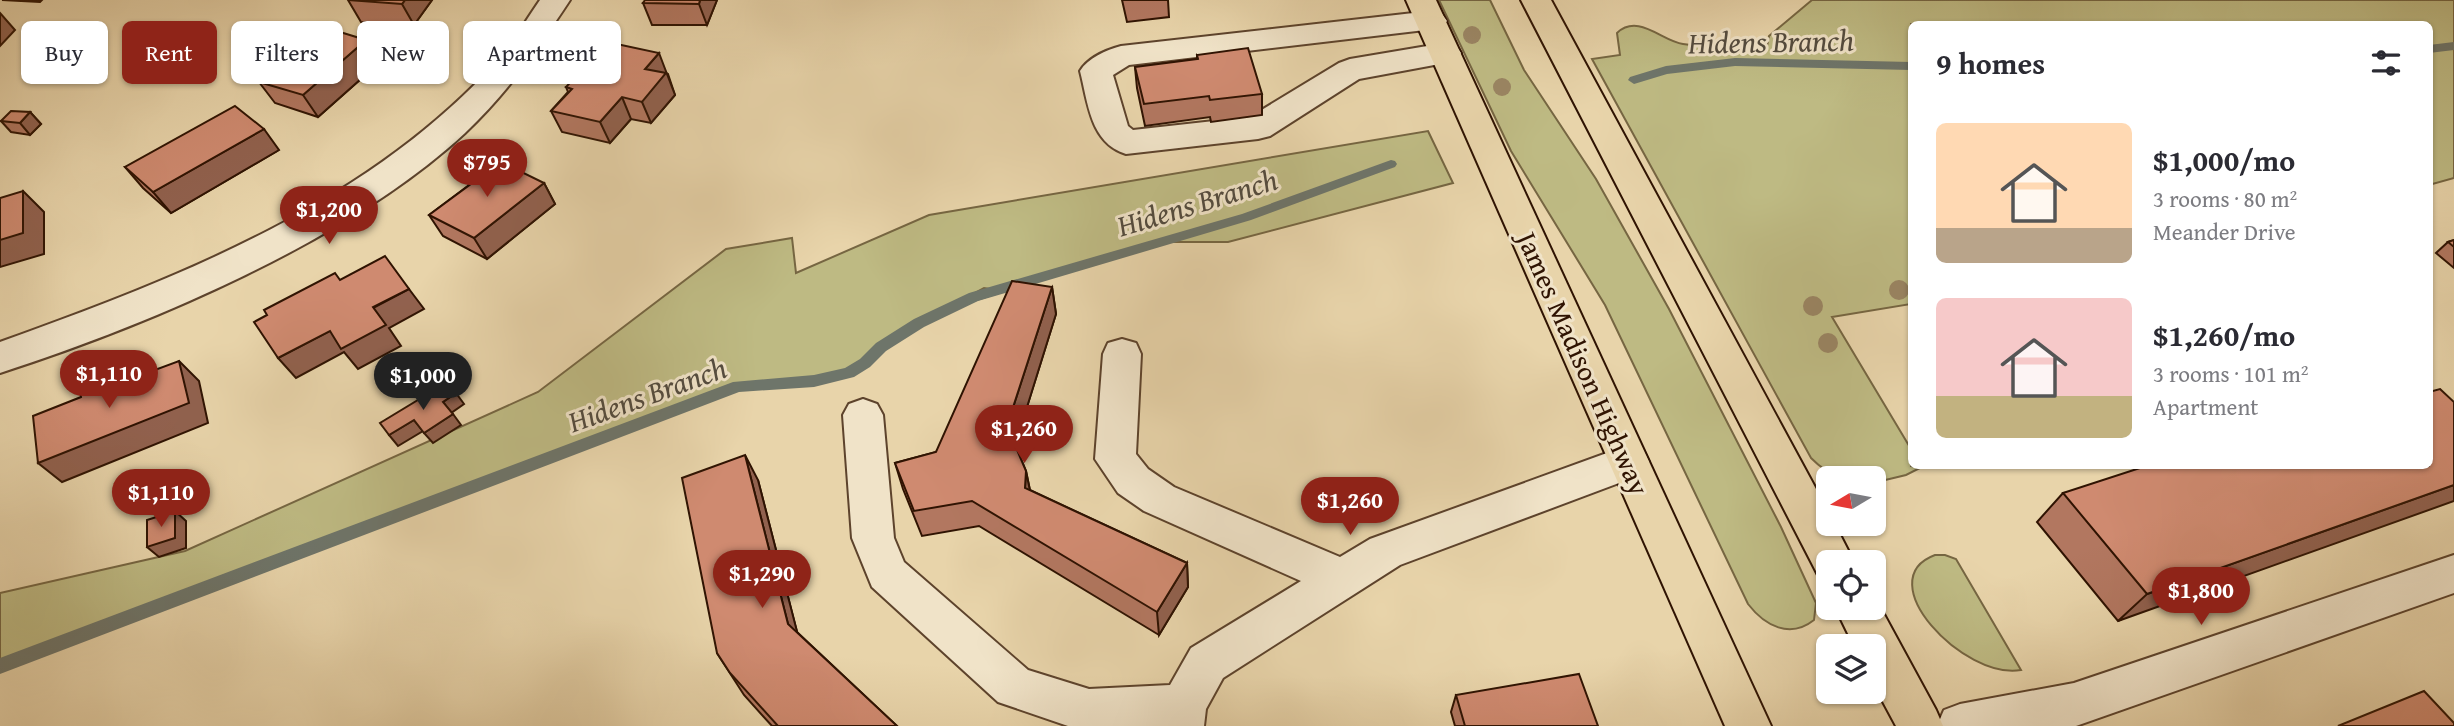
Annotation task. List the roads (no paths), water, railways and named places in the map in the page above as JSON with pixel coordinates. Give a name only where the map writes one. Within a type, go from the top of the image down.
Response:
[{"type":"main road","points":[[1536,0],[1827,550]]},
{"type":"main road","name":"James Madison Highway","points":[[1432,25],[1748,726]]},
{"type":"main road","points":[[1864,620],[1920,726]]},
{"type":"street","points":[[0,358],[108,319],[222,269],[325,216],[372,187],[435,140],[476,102],[526,47],[555,0]]},
{"type":"street","points":[[1432,25],[1350,69],[1258,128],[1126,142],[1113,131],[1096,71],[1121,56],[1432,25]]},
{"type":"street","points":[[1122,354],[1115,459],[1133,481],[1159,499],[1343,579]]},
{"type":"street","points":[[863,415],[873,538],[887,574],[1014,687],[1089,711],[1182,716],[1207,663],[1385,552],[1629,462]]},
{"type":"street","points":[[1960,726],[2082,716],[2454,574]]},
{"type":"waterway","name":"Hidens Branch","points":[[2433,49],[2454,46]]},
{"type":"waterway","name":"Hidens Branch","points":[[1634,80],[1666,70],[1735,62],[1908,66]]},
{"type":"waterway","name":"Hidens Branch","points":[[0,666],[738,386],[814,381],[849,373],[865,363],[881,347],[919,323],[974,297],[1246,217],[1391,164]]}]
